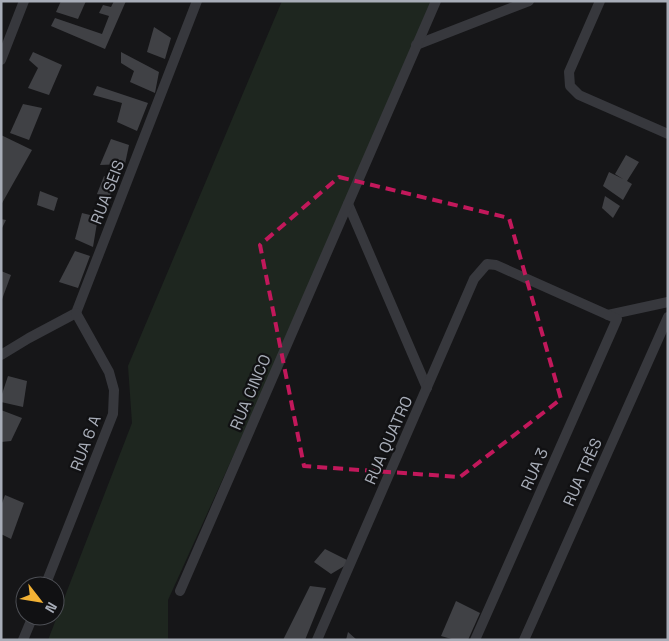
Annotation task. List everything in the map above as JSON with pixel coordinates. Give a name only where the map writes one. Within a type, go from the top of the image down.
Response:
[{"type":"street","points":[[1,60],[24,1]]},
{"type":"street","name":"RUA SEIS","points":[[76,313],[197,1]]},
{"type":"street","name":"RUA CINCO","points":[[180,591],[436,1]]},
{"type":"street","points":[[416,45],[529,1]]},
{"type":"street","points":[[600,1],[569,72],[570,86],[579,95],[668,134]]},
{"type":"street","points":[[348,204],[427,388]]},
{"type":"street","name":"RUA QUATRO","points":[[317,640],[474,279],[487,264],[496,265],[608,315]]},
{"type":"street","points":[[608,315],[668,302]]},
{"type":"street","points":[[1,355],[76,313]]},
{"type":"street","name":"RUA 6 A","points":[[49,576],[113,414],[114,390],[109,372],[76,313]]},
{"type":"street","name":"RUA 3","points":[[475,640],[616,318],[608,315]]},
{"type":"street","name":"RUA TRÊS","points":[[524,640],[668,317]]},
{"type":"street","points":[[23,640],[29,626]]},
{"type":"highlighted area","points":[[339,177],[509,218],[561,399],[460,477],[304,466],[260,245]]},
{"type":"shaded area","points":[[282,1],[439,1],[168,600],[168,640],[48,640],[53,626],[65,626],[65,596],[132,423],[128,366]]},
{"type":"building","points":[[61,1],[86,1],[78,19],[56,12]]},
{"type":"building","points":[[114,1],[126,1],[105,49],[51,26],[55,18],[102,34],[109,16],[99,13],[103,5],[111,7]]},
{"type":"building","points":[[154,27],[171,38],[165,59],[147,52]]},
{"type":"building","points":[[33,52],[62,65],[49,95],[28,88],[38,68],[29,60]]},
{"type":"building","points":[[121,52],[159,72],[155,93],[130,82],[134,71],[121,63]]},
{"type":"building","points":[[97,86],[148,103],[137,131],[117,122],[122,103],[93,95]]},
{"type":"building","points":[[23,104],[42,108],[29,140],[10,133]]},
{"type":"building","points":[[1,135],[32,150],[1,205]]},
{"type":"building","points":[[111,139],[129,145],[125,164],[100,165]]},
{"type":"building","points":[[626,155],[639,162],[627,181],[632,184],[623,200],[603,186],[609,172],[623,179],[615,174]]},
{"type":"building","points":[[104,176],[114,184],[109,198],[97,194]]},
{"type":"building","points":[[40,191],[58,198],[54,211],[37,205]]},
{"type":"building","points":[[605,196],[620,206],[613,218],[602,208]]},
{"type":"building","points":[[82,213],[98,217],[93,247],[75,239]]},
{"type":"building","points":[[1,219],[6,220],[1,230]]},
{"type":"building","points":[[75,251],[90,256],[78,288],[59,282]]},
{"type":"building","points":[[1,271],[11,275],[1,302]]},
{"type":"building","points":[[8,376],[27,381],[23,407],[1,402]]},
{"type":"building","points":[[1,410],[22,418],[11,441],[1,442]]},
{"type":"building","points":[[5,495],[24,503],[11,539],[1,534],[1,506]]},
{"type":"building","points":[[325,549],[351,562],[331,574],[314,562]]},
{"type":"building","points":[[310,586],[326,588],[305,640],[283,640]]},
{"type":"building","points":[[456,601],[480,613],[468,640],[455,640],[441,636]]},
{"type":"building","points":[[348,632],[357,640],[346,640]]}]
